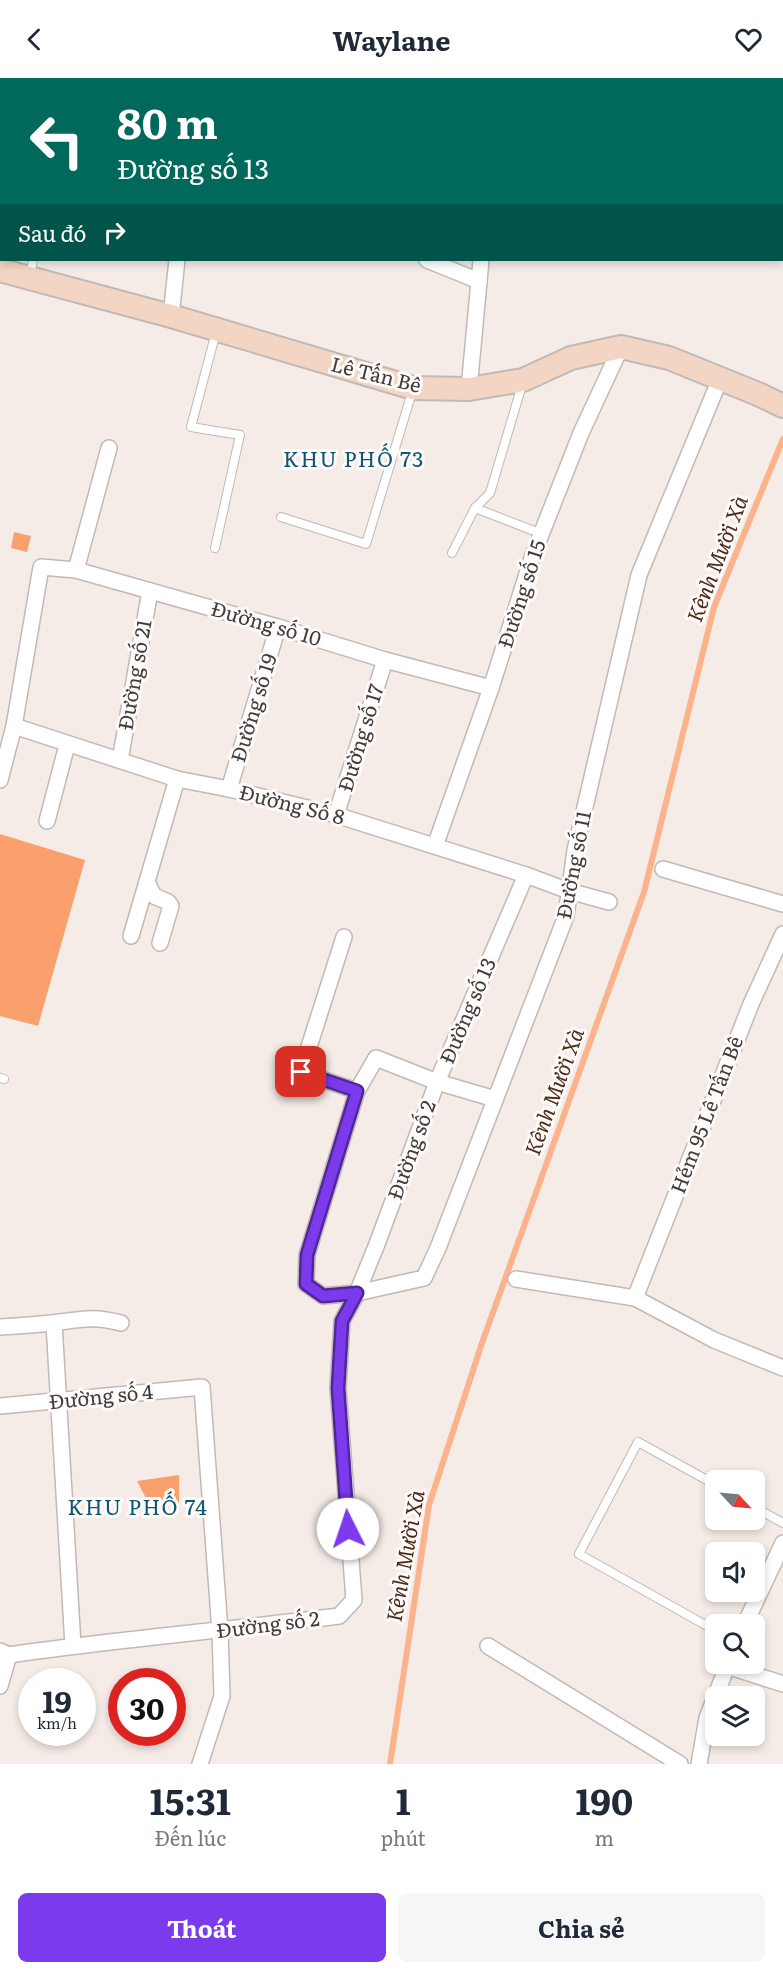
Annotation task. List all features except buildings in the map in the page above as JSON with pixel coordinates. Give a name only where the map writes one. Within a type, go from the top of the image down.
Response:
[{"type":"street","points":[[171,316],[177,261]]},
{"type":"street","points":[[429,261],[479,281]]},
{"type":"street","points":[[469,388],[481,261]]},
{"type":"street","name":"Lê Tấn Bê","points":[[0,270],[31,268],[171,316],[413,388],[469,388],[523,380],[571,358],[621,347],[669,357],[783,406]]},
{"type":"street","name":"Đường số 15","points":[[435,846],[542,534],[581,433],[621,347]]},
{"type":"street","name":"Đường số 11","points":[[357,1293],[424,1278],[438,1248],[566,916],[575,850],[639,575],[720,379]]},
{"type":"street","points":[[76,570],[109,448]]},
{"type":"street","name":"Đường số 10","points":[[14,726],[40,567],[76,570],[385,660],[490,688]]},
{"type":"street","name":"Đường số 21","points":[[120,760],[150,591]]},
{"type":"street","name":"Đường số 19","points":[[230,789],[278,627]]},
{"type":"street","name":"Đường số 17","points":[[336,815],[385,660]]},
{"type":"street","points":[[0,780],[14,726]]},
{"type":"street","name":"Đường Số 8","points":[[14,726],[177,779],[230,789],[336,815],[609,902]]},
{"type":"street","points":[[47,821],[67,745]]},
{"type":"street","points":[[131,936],[177,779]]},
{"type":"street","points":[[663,869],[783,904]]},
{"type":"street","name":"Đường số 13","points":[[357,1293],[323,1296],[306,1284],[307,1255],[357,1091],[376,1059],[437,1083],[526,875]]},
{"type":"street","points":[[147,882],[154,896],[168,902],[171,906],[160,943]]},
{"type":"street","name":"Hẻm 95 Lê Tấn Bê","points":[[635,1298],[751,1004],[783,934]]},
{"type":"street","points":[[344,937],[301,1072],[357,1091]]},
{"type":"street","points":[[437,1083],[495,1099]]},
{"type":"street","name":"Đường số 2","points":[[5,1653],[220,1631],[339,1616],[354,1600],[338,1388],[342,1321],[357,1293],[437,1083]]},
{"type":"street","points":[[516,1279],[635,1298],[714,1340],[783,1368]]},
{"type":"street","points":[[0,1327],[54,1323],[83,1317],[101,1318],[121,1323]]},
{"type":"street","points":[[54,1323],[73,1646]]},
{"type":"street","name":"Đường số 4","points":[[0,1406],[202,1387],[220,1631]]},
{"type":"street","points":[[750,1614],[783,1543]]},
{"type":"street","points":[[205,1763],[222,1696],[220,1631]]},
{"type":"street","points":[[488,1646],[680,1764]]},
{"type":"street","points":[[0,1686],[5,1653]]},
{"type":"street","points":[[699,1764],[707,1718],[724,1674]]},
{"type":"street","points":[[754,1674],[783,1684]]},
{"type":"lane","points":[[215,548],[240,435],[191,427],[216,330]]},
{"type":"lane","points":[[452,554],[475,508],[490,493],[523,380]]},
{"type":"lane","points":[[281,517],[366,544],[413,388]]},
{"type":"lane","points":[[475,508],[542,534]]},
{"type":"lane","points":[[705,1479],[638,1442],[579,1554],[705,1625]]},
{"type":"lane","points":[[765,1513],[783,1522]]},
{"type":"waterway","name":"Kênh Mười Xà","points":[[390,1764],[429,1505],[482,1343],[644,892],[714,607],[783,439]]},
{"type":"district","name":"KHU PHỐ 73","points":[[354,460]]},
{"type":"district","name":"KHU PHỐ 74","points":[[138,1508]]},
{"type":"route","points":[[301,1072],[357,1091],[307,1255],[306,1284],[323,1296],[357,1293],[342,1321],[338,1388],[348,1529]]}]
